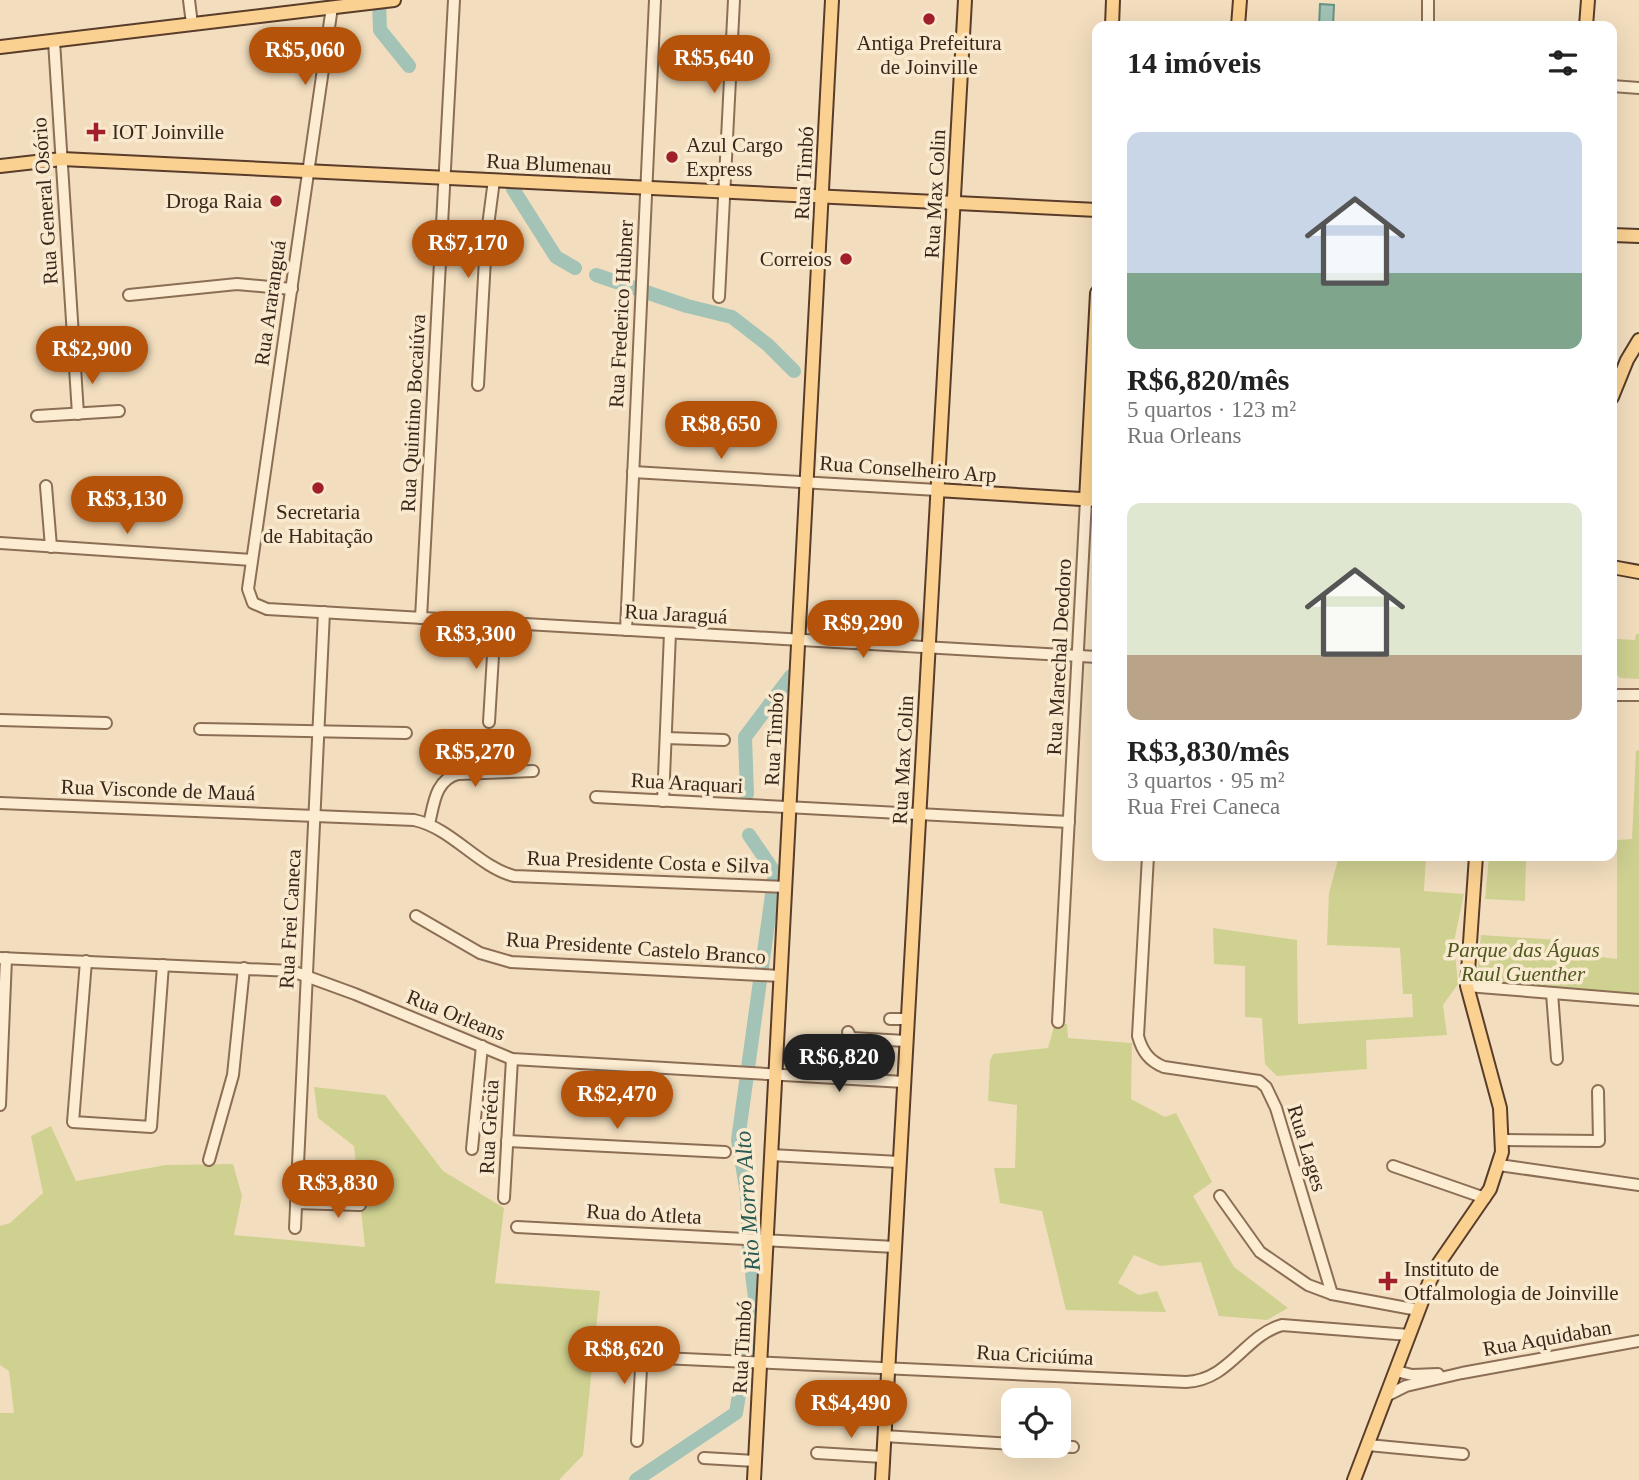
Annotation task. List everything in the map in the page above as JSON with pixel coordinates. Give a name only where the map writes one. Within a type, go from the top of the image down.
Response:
[{"type":"main road","name":"Rua Timbó","points":[[754,1480],[756,1362],[776,1074],[776,976],[790,807],[832,0]]},
{"type":"main road","name":"Rua Max Colin","points":[[882,1480],[965,0]]},
{"type":"main road","points":[[1112,21],[1113,0]]},
{"type":"main road","points":[[1238,21],[1240,0]]},
{"type":"main road","points":[[1586,21],[1588,0]]},
{"type":"main road","points":[[0,47],[390,1]]},
{"type":"main road","name":"Rua Blumenau","points":[[0,166],[62,159],[1092,210]]},
{"type":"main road","points":[[1617,235],[1639,236]]},
{"type":"main road","points":[[1617,385],[1639,340]]},
{"type":"main road","name":"Rua Conselheiro Arp","points":[[937,490],[1092,500]]},
{"type":"main road","points":[[1617,569],[1639,572]]},
{"type":"main road","points":[[1354,1480],[1439,1263],[1485,1198],[1499,1164],[1503,1140],[1498,1097],[1467,986],[1476,861]]},
{"type":"street","points":[[189,0],[192,24]]},
{"type":"street","name":"Rua Quintino Bocaiúva","points":[[421,618],[454,0]]},
{"type":"street","name":"Rua Frederico Hubner","points":[[626,630],[655,0]]},
{"type":"street","points":[[719,297],[734,0]]},
{"type":"street","points":[[1428,21],[1429,0]]},
{"type":"street","name":"Rua Araranguá","points":[[253,603],[248,589],[332,7]]},
{"type":"street","name":"Rua General Osório","points":[[54,41],[78,414]]},
{"type":"street","points":[[1617,86],[1639,88]]},
{"type":"street","points":[[478,385],[486,241],[494,180]]},
{"type":"street","points":[[129,295],[237,284],[292,289]]},
{"type":"street","points":[[37,416],[119,411]]},
{"type":"street","name":"Rua Conselheiro Arp","points":[[634,472],[937,490]]},
{"type":"street","points":[[46,486],[51,547]]},
{"type":"street","name":"Rua Marechal Deodoro","points":[[1058,1022],[1078,656],[1092,500]]},
{"type":"street","points":[[0,543],[252,560]]},
{"type":"street","name":"Rua Jaraguá","points":[[253,603],[267,609],[1092,657]]},
{"type":"street","name":"Rua Frei Caneca","points":[[295,1228],[324,612]]},
{"type":"street","points":[[489,722],[495,622]]},
{"type":"street","points":[[663,801],[670,633]]},
{"type":"street","points":[[1617,695],[1639,695]]},
{"type":"street","points":[[0,720],[106,723]]},
{"type":"street","points":[[200,729],[406,733]]},
{"type":"street","points":[[666,738],[724,740]]},
{"type":"street","points":[[429,824],[438,791],[449,776],[533,771]]},
{"type":"street","name":"Rua Araquari","points":[[596,797],[1069,822]]},
{"type":"street","name":"Rua Visconde de Mauá","points":[[0,803],[314,816]]},
{"type":"street","name":"Rua Presidente Costa e Silva","points":[[314,816],[403,820],[429,824],[498,870],[514,876],[782,887]]},
{"type":"street","name":"Rua Lages","points":[[1149,861],[1138,1036],[1141,1046],[1147,1056],[1164,1067],[1252,1079],[1266,1087],[1276,1108],[1332,1294]]},
{"type":"street","name":"Rua Presidente Castelo Branco","points":[[416,916],[480,953],[511,962],[776,976]]},
{"type":"street","points":[[0,1105],[3,958]]},
{"type":"street","name":"Rua Orleans","points":[[3,958],[277,969],[307,975],[512,1059],[904,1082]]},
{"type":"street","points":[[86,961],[74,1122],[151,1127],[163,965]]},
{"type":"street","points":[[229,1059],[241,968]]},
{"type":"street","points":[[209,1160],[233,1075],[241,968]]},
{"type":"street","points":[[1467,986],[1639,1000]]},
{"type":"street","points":[[1552,993],[1557,1059]]},
{"type":"street","points":[[890,1019],[907,1020]]},
{"type":"street","points":[[848,1032],[851,1038],[906,1041]]},
{"type":"street","points":[[472,1149],[482,1046]]},
{"type":"street","name":"Rua Grécia","points":[[504,1198],[512,1059]]},
{"type":"street","points":[[1503,1140],[1599,1141],[1598,1091]]},
{"type":"street","points":[[508,1141],[725,1152]]},
{"type":"street","points":[[771,1155],[899,1162]]},
{"type":"street","points":[[1499,1164],[1639,1185]]},
{"type":"street","points":[[1393,1166],[1485,1198]]},
{"type":"street","points":[[1220,1196],[1259,1252],[1308,1284],[1332,1294],[1418,1311]]},
{"type":"street","points":[[296,1203],[360,1205]]},
{"type":"street","name":"Rua do Atleta","points":[[517,1227],[895,1247]]},
{"type":"street","name":"Rua Criciúma","points":[[641,1357],[1195,1381],[1214,1376],[1266,1333],[1282,1325],[1409,1335]]},
{"type":"street","points":[[637,1441],[643,1333]]},
{"type":"street","name":"Rua Aquidaban","points":[[1388,1395],[1406,1386],[1462,1373],[1639,1341]]},
{"type":"street","name":"Rua Aquidaban","points":[[1396,1371],[1412,1374],[1462,1373]]},
{"type":"street","points":[[884,1436],[1001,1443]]},
{"type":"street","points":[[1368,1445],[1463,1454]]},
{"type":"street","points":[[817,1453],[883,1457]]},
{"type":"street","points":[[704,1458],[755,1461]]},
{"type":"green space","points":[[1636,634],[1639,634],[1639,679],[1620,678],[1617,675],[1617,639],[1635,640]]},
{"type":"green space","name":"Parque das Águas Raul Guenther","points":[[1639,750],[1639,994],[1488,984],[1477,977],[1481,935],[1559,940],[1558,952],[1617,959],[1617,840],[1632,839],[1636,751]]},
{"type":"green space","points":[[1338,861],[1426,861],[1424,891],[1464,894],[1454,942],[1458,984],[1443,1005],[1447,1035],[1366,1040],[1367,1069],[1277,1076],[1265,1064],[1262,1018],[1245,1017],[1245,966],[1214,964],[1213,928],[1297,940],[1298,1024],[1413,1017],[1412,994],[1403,994],[1400,948],[1327,945],[1329,893]]},
{"type":"green space","points":[[1489,861],[1526,861],[1525,901],[1485,899]]},
{"type":"green space","points":[[1055,1023],[1067,1024],[1068,1038],[1132,1043],[1131,1099],[1165,1117],[1176,1113],[1212,1182],[1193,1196],[1234,1267],[1288,1308],[1267,1320],[1219,1316],[1201,1262],[1160,1266],[1134,1255],[1118,1283],[1139,1295],[1157,1291],[1166,1312],[1066,1310],[1042,1211],[1000,1203],[994,1168],[1015,1168],[1017,1105],[988,1101],[990,1061],[993,1054],[1048,1048]]},
{"type":"green space","points":[[314,1087],[385,1095],[443,1171],[504,1208],[495,1283],[600,1291],[583,1455],[559,1480],[0,1480],[0,1413],[14,1413],[9,1371],[0,1365],[0,1226],[10,1223],[43,1193],[31,1136],[51,1126],[76,1181],[166,1165],[233,1164],[242,1196],[234,1235],[365,1247],[354,1146],[318,1118]]},
{"type":"shaded area","points":[[1320,4],[1334,5],[1333,21],[1319,21]]},
{"type":"waterway","name":"Rio Morro Alto","points":[[379,0],[380,30],[409,66]]},
{"type":"waterway","name":"Rio Morro Alto","points":[[513,189],[556,257],[575,268]]},
{"type":"waterway","name":"Rio Morro Alto","points":[[596,275],[687,306],[732,317],[768,345],[794,371]]},
{"type":"waterway","name":"Rio Morro Alto","points":[[747,794],[745,737],[791,676]]},
{"type":"waterway","name":"Rio Morro Alto","points":[[636,1480],[736,1413],[755,1297],[749,1250],[747,1193],[738,1140],[775,873],[749,835]]},
{"type":"place","name":"Antiga Prefeitura de Joinville","points":[[929,19]]},
{"type":"place","name":"IOT Joinville","points":[[96,132]]},
{"type":"place","name":"Azul Cargo Express","points":[[672,157]]},
{"type":"place","name":"Droga Raia","points":[[276,201]]},
{"type":"place","name":"Correios","points":[[846,259]]},
{"type":"place","name":"Secretaria de Habitação","points":[[318,488]]},
{"type":"place","name":"Instituto de Otfalmologia de Joinville","points":[[1388,1281]]}]
